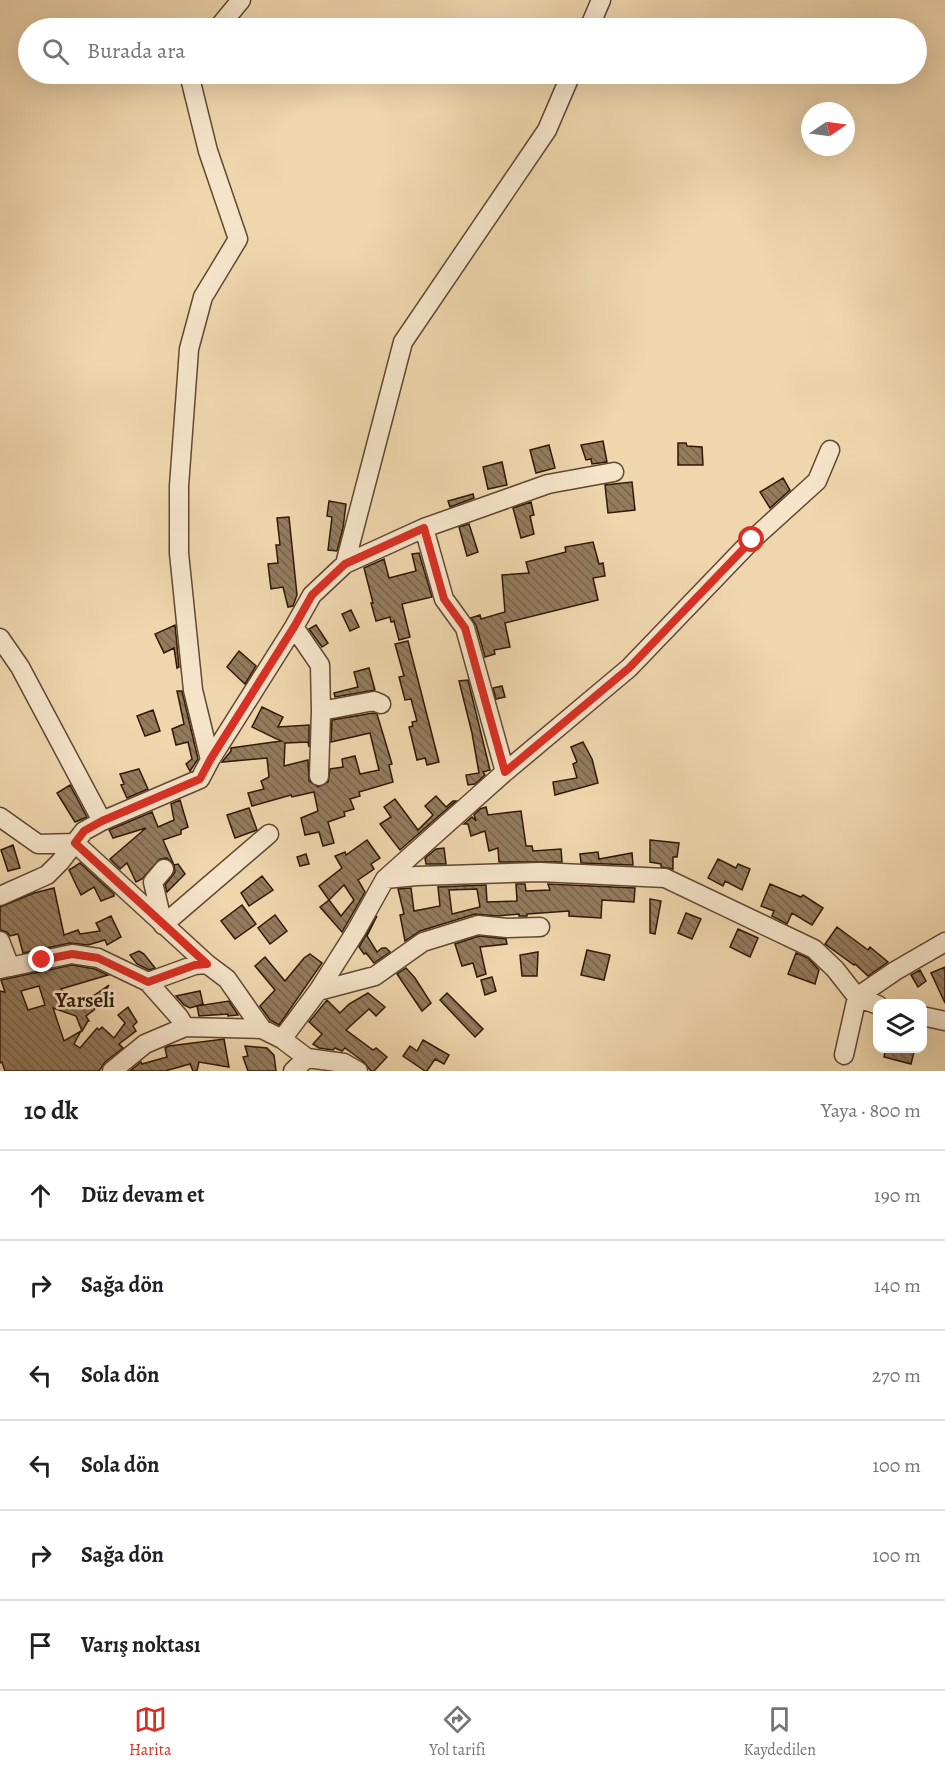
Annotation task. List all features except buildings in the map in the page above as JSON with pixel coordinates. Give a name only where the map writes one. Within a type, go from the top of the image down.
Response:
[{"type":"street","points":[[226,18],[241,0]]},
{"type":"street","points":[[593,18],[601,0]]},
{"type":"street","points":[[191,84],[208,151],[238,239],[203,297],[189,349],[179,486],[179,554],[194,690],[210,760]]},
{"type":"street","points":[[345,564],[403,342],[547,130],[567,84]]},
{"type":"street","points":[[282,1039],[318,991],[356,931],[385,879],[505,772],[629,668],[752,540],[817,481],[830,450]]},
{"type":"street","points":[[0,896],[46,875],[84,831],[200,779],[312,595],[345,564],[424,528],[548,483],[614,472]]},
{"type":"street","points":[[424,528],[444,599],[465,628],[505,772]]},
{"type":"street","points":[[294,627],[320,665],[319,776]]},
{"type":"street","points":[[0,638],[20,668],[102,821]]},
{"type":"street","points":[[321,711],[374,701],[381,704]]},
{"type":"street","points":[[0,817],[38,844],[75,843],[163,925],[226,979],[262,1029]]},
{"type":"street","points":[[163,925],[269,834]]},
{"type":"street","points":[[163,925],[153,882],[164,869]]},
{"type":"street","points":[[385,879],[540,872],[665,878],[814,949],[835,969],[857,997],[873,1003]]},
{"type":"street","points":[[318,991],[375,976],[423,942],[478,925],[507,928],[540,927]]},
{"type":"street","points":[[0,940],[5,968],[72,954],[98,958],[148,982],[185,1027]]},
{"type":"street","points":[[844,1055],[857,997],[945,942]]},
{"type":"street","points":[[148,982],[195,965],[207,964]]},
{"type":"street","points":[[927,1017],[945,1021]]},
{"type":"street","points":[[112,1071],[145,1044],[185,1027],[262,1029],[282,1039],[307,1059],[344,1063],[358,1071]]},
{"type":"street","points":[[293,1071],[307,1059]]},
{"type":"district","name":"Yarseli","points":[[85,1000]]},
{"type":"route","points":[[42,960],[72,954],[98,958],[148,982],[195,965],[207,964],[75,843],[84,831],[102,821],[200,779],[312,595],[345,564],[424,528],[444,599],[465,628],[505,772],[629,668],[752,540]]}]
